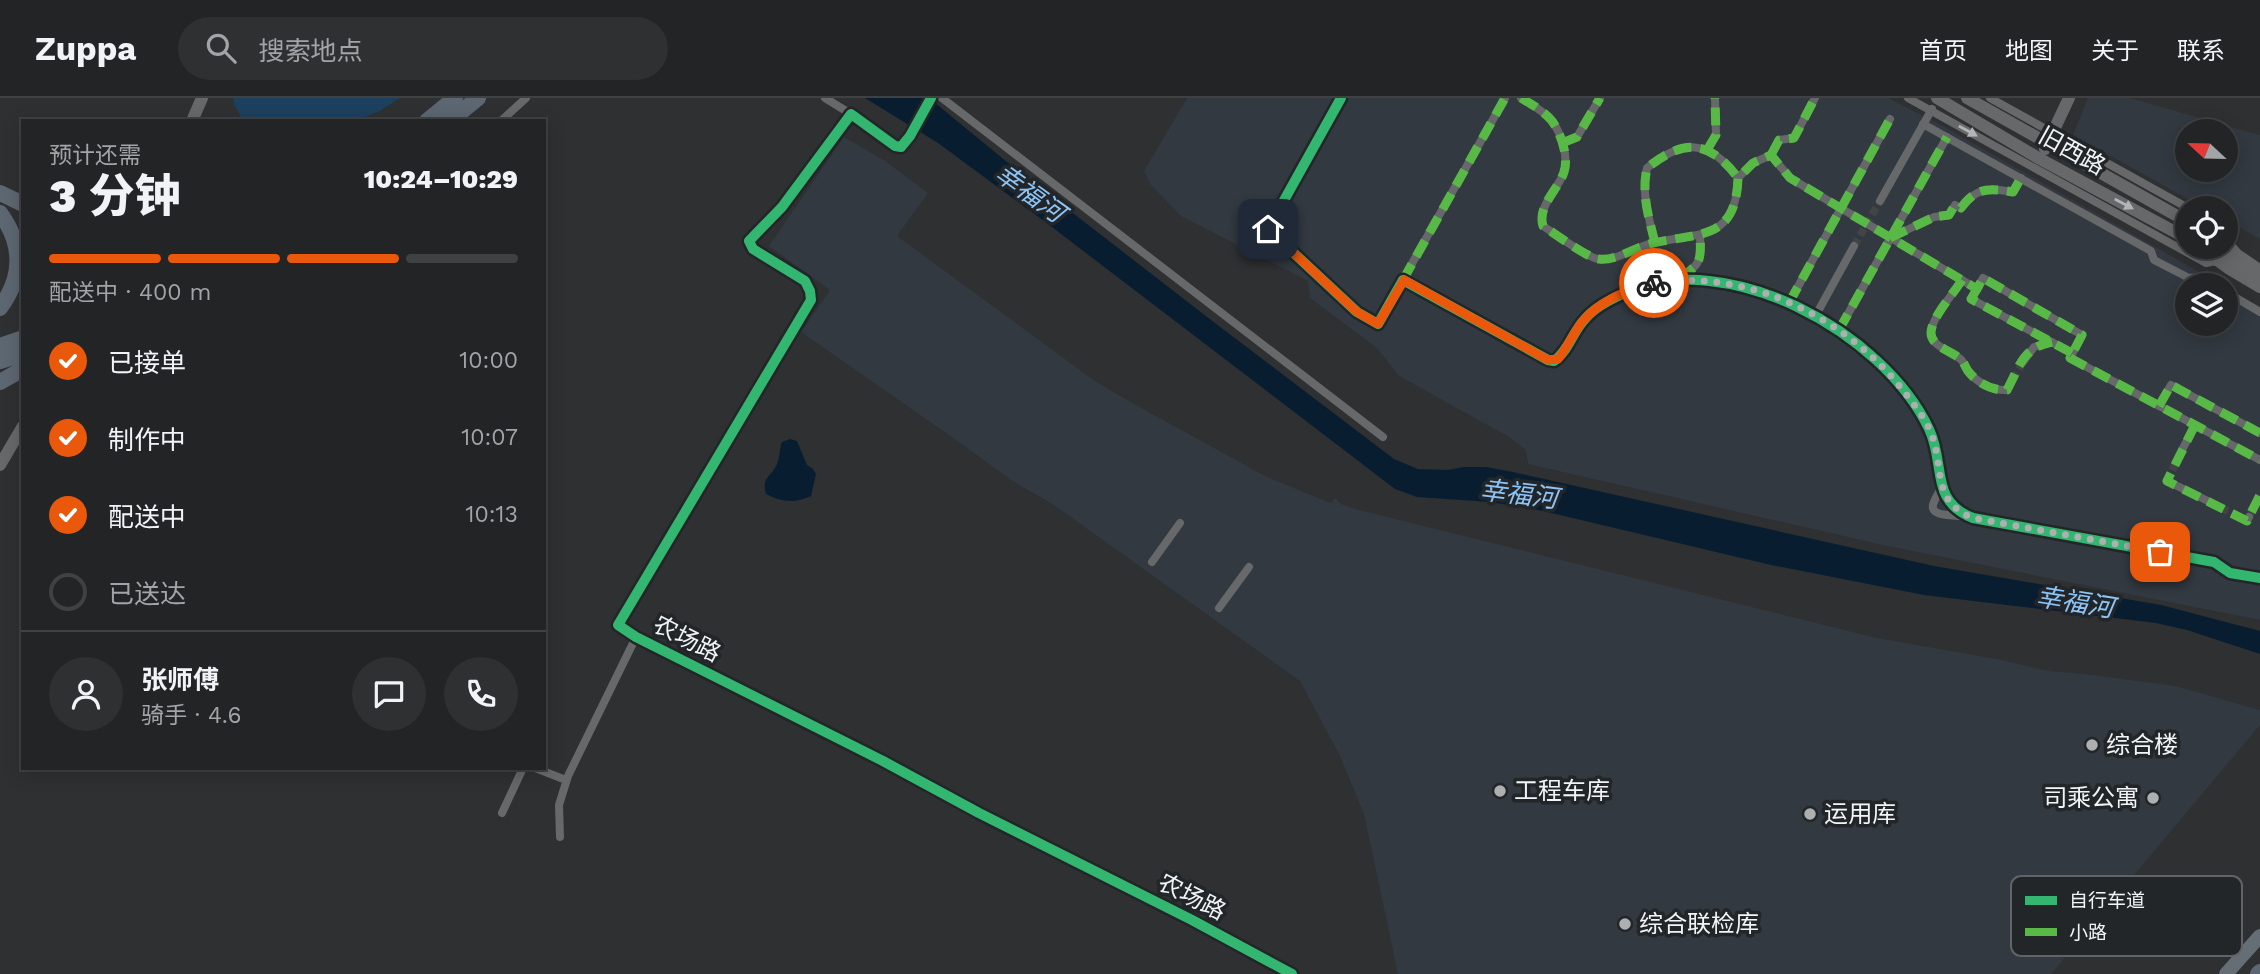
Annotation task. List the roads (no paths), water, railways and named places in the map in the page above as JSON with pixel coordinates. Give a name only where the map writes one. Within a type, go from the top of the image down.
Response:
[{"type":"highway","points":[[429,119],[454,98]]},
{"type":"highway","points":[[452,119],[478,98]]},
{"type":"highway","points":[[0,193],[21,203]]},
{"type":"highway","points":[[0,213],[16,239],[18,254],[16,271],[0,308]]},
{"type":"highway","points":[[0,346],[21,339]]},
{"type":"highway","points":[[0,362],[21,355]]},
{"type":"highway","points":[[0,382],[21,370]]},
{"type":"main road","points":[[2226,974],[2260,936]]},
{"type":"street","points":[[193,119],[202,98]]},
{"type":"street","points":[[503,119],[526,98]]},
{"type":"street","points":[[825,98],[895,146],[901,147],[931,98]]},
{"type":"street","points":[[942,98],[1383,437]]},
{"type":"street","points":[[1341,98],[1268,229],[1357,312],[1378,324],[1505,98]]},
{"type":"street","points":[[1521,98],[1552,121],[1566,155],[1564,172],[1544,208],[1541,219],[1543,226],[1597,260],[1655,243],[1708,233],[1722,224],[1734,209],[1738,178],[1753,163],[1771,155],[1779,140],[1794,138],[1815,98]]},
{"type":"street","points":[[1562,143],[1577,137],[1601,98]]},
{"type":"street","points":[[1707,150],[1716,135],[1715,98]]},
{"type":"street","points":[[1908,98],[2206,263],[2217,261]]},
{"type":"street","points":[[1880,201],[1937,98]]},
{"type":"street","name":"旧西路","points":[[1937,98],[2040,159],[2175,232]]},
{"type":"street","name":"旧西路","points":[[1967,98],[2051,138],[2175,214]]},
{"type":"street","points":[[1990,98],[2051,138],[2175,201]]},
{"type":"street","points":[[2040,159],[2069,98]]},
{"type":"street","name":"农场路","points":[[851,114],[782,207],[749,241],[752,249],[805,281],[811,300],[618,625],[636,637],[883,761],[1292,974]]},
{"type":"street","points":[[1789,303],[1890,119]]},
{"type":"street","points":[[1923,124],[2151,251],[2154,260],[2179,273]]},
{"type":"street","points":[[1839,330],[1947,137]]},
{"type":"street","points":[[1655,243],[1645,200],[1644,181],[1647,168],[1663,155],[1683,147],[1707,150],[1719,157],[1738,178]]},
{"type":"street","points":[[1771,155],[1790,178],[1977,289]]},
{"type":"street","points":[[1890,238],[1934,217],[1948,215],[1955,205],[1961,208],[1970,196],[1983,190],[2013,192],[2021,178]]},
{"type":"street","points":[[1680,280],[1695,267],[1700,257],[1700,235]]},
{"type":"street","points":[[1816,315],[1854,246]]},
{"type":"street","points":[[2238,253],[2260,268]]},
{"type":"street","points":[[2214,259],[2260,287]]},
{"type":"street","points":[[2232,259],[2260,276]]},
{"type":"street","points":[[2072,354],[1971,299],[1983,278],[2082,335],[2070,358],[2260,460]]},
{"type":"street","points":[[1404,280],[1553,361],[1561,355],[1585,318],[1612,299],[1651,283],[1680,280],[1725,284],[1789,303],[1816,315],[1839,330],[1889,372],[1930,430],[1945,497],[1955,510],[1969,516]]},
{"type":"street","points":[[1962,280],[1939,314],[1931,331],[1932,338],[1962,359],[1974,377],[1992,389],[2007,390]]},
{"type":"street","points":[[2238,299],[2260,312]]},
{"type":"street","points":[[2023,362],[2034,347],[2052,342]]},
{"type":"street","points":[[2159,406],[2171,385],[2260,433]]},
{"type":"street","points":[[2182,450],[2195,425]]},
{"type":"street","points":[[0,465],[21,429]]},
{"type":"street","points":[[2167,481],[2210,502]]},
{"type":"street","points":[[1942,485],[1932,506],[1936,513],[1969,516],[2214,562],[2230,573],[2260,578]]},
{"type":"street","points":[[2239,517],[2247,521],[2249,517]]},
{"type":"street","points":[[1152,562],[1180,523]]},
{"type":"street","points":[[1219,608],[1249,568]]},
{"type":"street","points":[[560,837],[559,804],[566,780],[636,637]]},
{"type":"street","points":[[502,813],[522,770]]},
{"type":"street","points":[[539,770],[566,780]]},
{"type":"water","name":"幸福河","points":[[865,98],[929,98],[1007,162],[1394,459],[1418,469],[1486,467],[1934,566],[2161,605],[2260,631],[2260,654],[2187,630],[2156,623],[1924,595],[1771,565],[1543,511],[1490,502],[1417,497],[1395,489],[1048,224],[938,143]]},
{"type":"water","points":[[790,439],[797,441],[807,465],[816,474],[811,496],[794,501],[772,497],[766,494],[765,488],[766,481],[777,463],[782,442]]},
{"type":"tunnel","points":[[1854,246],[1880,201]]},
{"type":"tunnel","points":[[2007,390],[2023,362]]},
{"type":"tunnel","points":[[2167,481],[2182,450]]},
{"type":"tunnel","points":[[2249,517],[2260,495]]},
{"type":"tunnel","points":[[2210,502],[2239,517]]},
{"type":"place","name":"综合楼","points":[[2092,745]]},
{"type":"place","name":"工程车库","points":[[1500,791]]},
{"type":"place","name":"司乘公寓","points":[[2153,798]]},
{"type":"place","name":"运用库","points":[[1810,814]]},
{"type":"place","name":"综合联检库","points":[[1625,924]]}]
